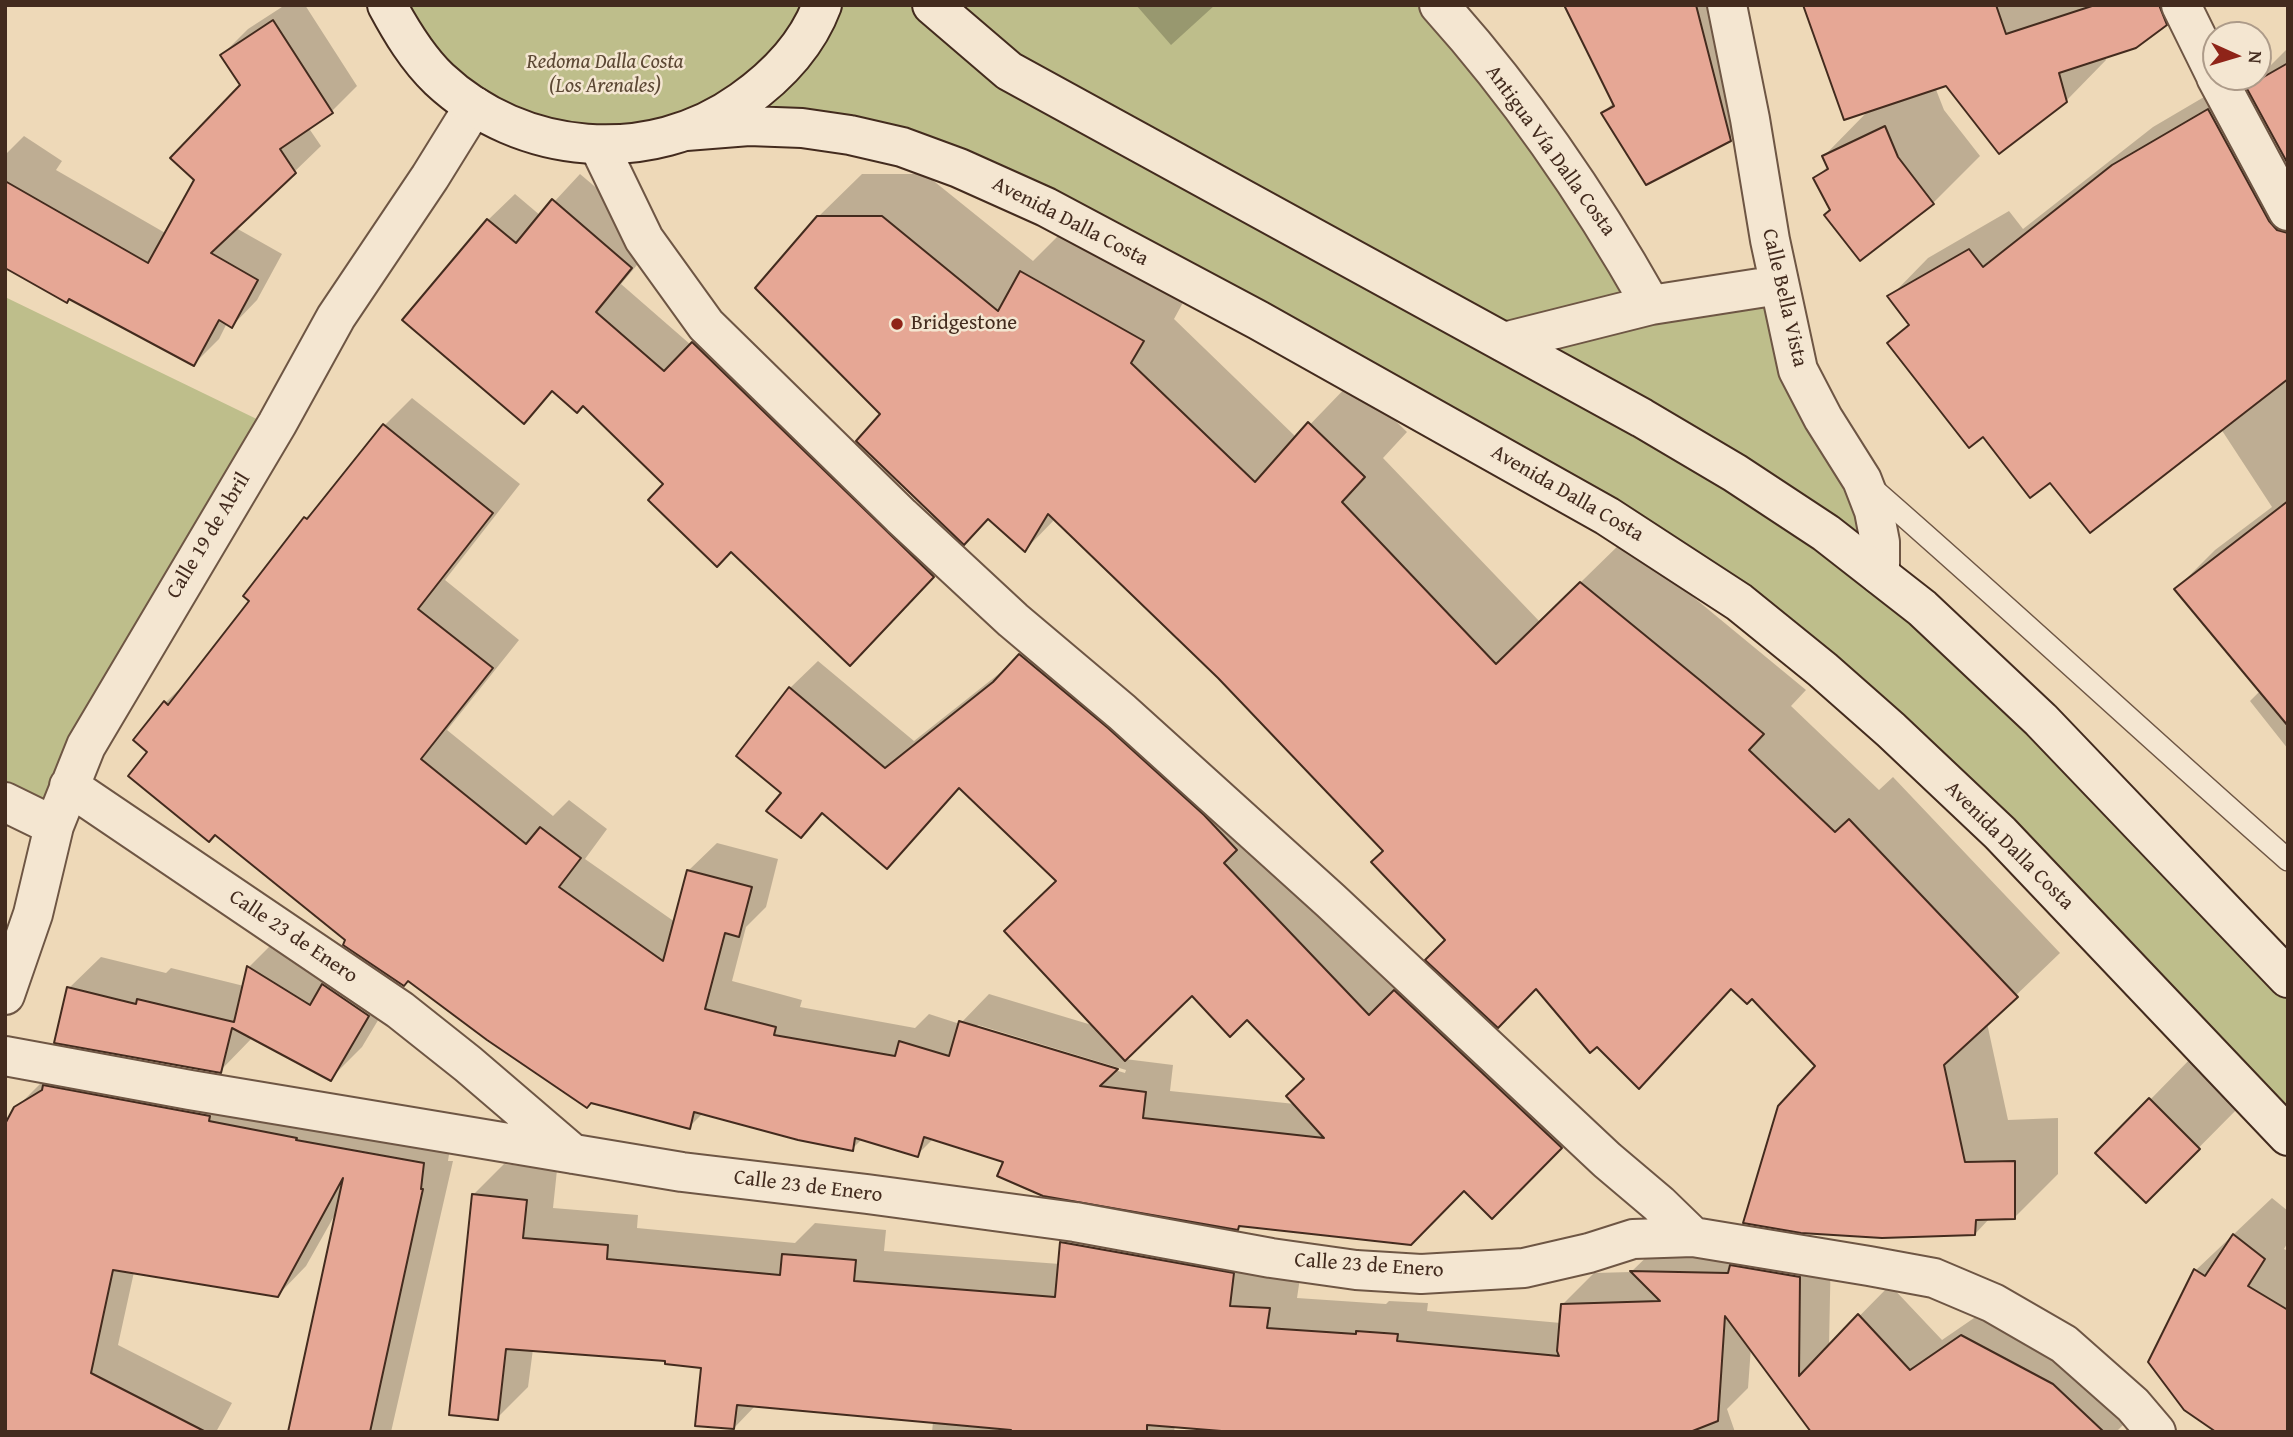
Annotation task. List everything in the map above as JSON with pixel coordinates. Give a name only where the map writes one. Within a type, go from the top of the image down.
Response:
[{"type":"street","points":[[387,5],[410,45],[424,62],[439,79],[474,106],[513,127],[556,140],[599,146],[644,143],[686,131],[726,113],[763,87],[793,54],[818,17],[822,5]]},
{"type":"street","points":[[932,5],[1009,71],[1504,342],[1735,472],[1826,533],[1922,608],[2041,720],[2288,978]]},
{"type":"street","name":"Antigua Vía Dalla Costa","points":[[1439,5],[1464,32],[1590,201],[1651,305]]},
{"type":"street","name":"Calle Bella Vista","points":[[1727,5],[1779,285],[1798,370],[1823,418],[1862,480],[1874,511],[1880,542],[1880,575]]},
{"type":"street","points":[[2181,5],[2202,48]]},
{"type":"street","points":[[2224,91],[2288,211]]},
{"type":"street","name":"Calle 19 de Abril","points":[[5,995],[33,914],[54,826],[86,746],[277,424],[336,317],[474,106]]},
{"type":"street","name":"Avenida Dalla Costa","points":[[686,131],[749,126],[802,128],[902,147],[959,168],[1046,207],[1258,320],[1607,516],[1740,602],[1891,730],[2000,833],[2288,1136]]},
{"type":"street","points":[[599,146],[644,239],[706,325],[901,516],[1013,620],[1122,712],[1321,892],[1693,1237]]},
{"type":"street","points":[[1504,342],[1651,305],[1779,285]]},
{"type":"street","name":"Calle 23 de Enero","points":[[69,786],[400,1010],[573,1154]]},
{"type":"street","points":[[5,802],[54,826]]},
{"type":"street","name":"Calle 23 de Enero","points":[[5,1056],[190,1090],[682,1172],[1075,1222],[1270,1258],[1356,1270],[1421,1274],[1524,1268],[1589,1253],[1633,1239],[1693,1237],[1934,1278],[1993,1303],[2064,1344],[2133,1405],[2156,1432]]},
{"type":"lane","points":[[1862,480],[2002,601],[2161,748],[2288,860]]},
{"type":"green space","name":"Redoma Dalla Costa (Los Arenales)","points":[[387,5],[1439,5],[1651,305],[1779,285],[1880,575],[2288,978],[2288,1136],[1739,602],[902,147],[513,127]]},
{"type":"green space","points":[[5,297],[269,425],[52,824],[5,800]]},
{"type":"building","points":[[1564,5],[1696,5],[1731,141],[1646,185],[1601,113],[1614,106]]},
{"type":"building","points":[[1803,5],[1996,5],[2006,34],[2095,5],[2159,5],[2167,25],[2136,48],[2059,73],[2067,102],[1999,154],[1946,86],[1844,120]]},
{"type":"building","points":[[273,20],[333,113],[280,149],[296,173],[211,253],[258,280],[232,328],[219,320],[194,366],[69,299],[67,303],[5,268],[5,181],[148,263],[194,180],[170,158],[240,85],[220,55]]},
{"type":"building","points":[[2288,63],[2288,164],[2248,91],[2272,91],[2272,72]]},
{"type":"building","points":[[2208,109],[2269,221],[2277,230],[2288,233],[2288,379],[2090,533],[2050,483],[2030,498],[1983,437],[1969,448],[1887,343],[1909,325],[1887,296],[1969,249],[1983,267],[2112,165]]},
{"type":"building","points":[[1885,126],[1898,157],[1934,204],[1860,261],[1824,215],[1830,210],[1813,178],[1828,169],[1822,156]]},
{"type":"building","points":[[552,199],[632,268],[596,312],[664,371],[692,342],[934,577],[850,666],[731,552],[717,567],[648,500],[663,484],[583,406],[577,413],[552,391],[524,424],[402,320],[487,219],[516,243]]},
{"type":"building","points":[[817,216],[882,216],[998,311],[1020,271],[1144,341],[1131,363],[1255,482],[1308,422],[1365,477],[1342,502],[1496,664],[1580,582],[1701,681],[1764,734],[1749,750],[1835,832],[1849,819],[2018,997],[1944,1065],[1965,1162],[2015,1161],[2015,1219],[1976,1220],[1975,1235],[1882,1238],[1801,1233],[1743,1223],[1778,1106],[1815,1066],[1752,999],[1747,1004],[1731,989],[1639,1089],[1597,1047],[1590,1053],[1536,989],[1498,1028],[1425,960],[1445,940],[1371,862],[1383,851],[1218,678],[1048,514],[1025,552],[988,519],[964,545],[856,441],[880,414],[755,288]]},
{"type":"building","points":[[383,424],[493,513],[418,609],[493,668],[421,759],[526,844],[540,827],[581,858],[559,887],[663,961],[687,870],[752,887],[739,937],[725,933],[705,1009],[776,1027],[774,1035],[895,1056],[899,1041],[949,1056],[959,1021],[1118,1069],[1100,1086],[1146,1092],[1143,1118],[1324,1138],[1286,1096],[1304,1079],[1247,1020],[1230,1037],[1192,996],[1125,1061],[1004,931],[1056,881],[959,788],[887,869],[822,813],[801,838],[766,811],[781,793],[736,756],[789,687],[885,768],[993,682],[1019,654],[1108,728],[1204,815],[1237,850],[1224,863],[1369,1015],[1394,990],[1562,1148],[1492,1219],[1464,1191],[1411,1245],[1239,1226],[1238,1230],[1043,1196],[997,1176],[1003,1162],[924,1137],[918,1157],[855,1138],[853,1151],[798,1140],[694,1112],[690,1129],[591,1103],[587,1108],[487,1040],[408,981],[404,986],[343,945],[345,940],[215,835],[209,842],[128,776],[147,752],[133,740],[164,701],[168,705],[249,601],[243,596],[304,517],[307,519]]},
{"type":"building","points":[[2288,501],[2288,726],[2174,589]]},
{"type":"building","points":[[247,966],[310,1005],[322,984],[369,1016],[331,1081],[232,1028],[221,1073],[54,1043],[67,987],[136,1004],[137,999],[234,1022]]},
{"type":"building","points":[[43,1085],[210,1116],[209,1121],[297,1138],[296,1140],[424,1163],[423,1189],[370,1432],[288,1432],[343,1178],[278,1297],[113,1270],[91,1373],[206,1432],[5,1432],[5,1124],[14,1107],[42,1090]]},
{"type":"building","points":[[2149,1098],[2200,1149],[2146,1203],[2095,1153]]},
{"type":"building","points":[[472,1194],[527,1200],[523,1238],[608,1245],[607,1259],[780,1275],[782,1254],[856,1260],[854,1281],[1055,1297],[1060,1242],[1234,1273],[1230,1306],[1270,1308],[1267,1328],[1398,1334],[1397,1341],[1559,1356],[1557,1351],[1561,1304],[1660,1301],[1630,1271],[1728,1273],[1730,1265],[1800,1277],[1799,1376],[1858,1314],[1910,1370],[1961,1335],[2053,1384],[2104,1432],[1811,1432],[1725,1316],[1718,1421],[1690,1432],[1234,1432],[1147,1425],[1147,1432],[1011,1432],[737,1405],[734,1429],[695,1426],[701,1368],[665,1364],[665,1361],[506,1349],[498,1420],[449,1415]]},
{"type":"building","points":[[2233,1234],[2265,1259],[2248,1286],[2288,1310],[2288,1432],[2216,1432],[2184,1410],[2148,1362],[2194,1269],[2205,1276]]},
{"type":"place","name":"Bridgestone","points":[[897,324]]}]
